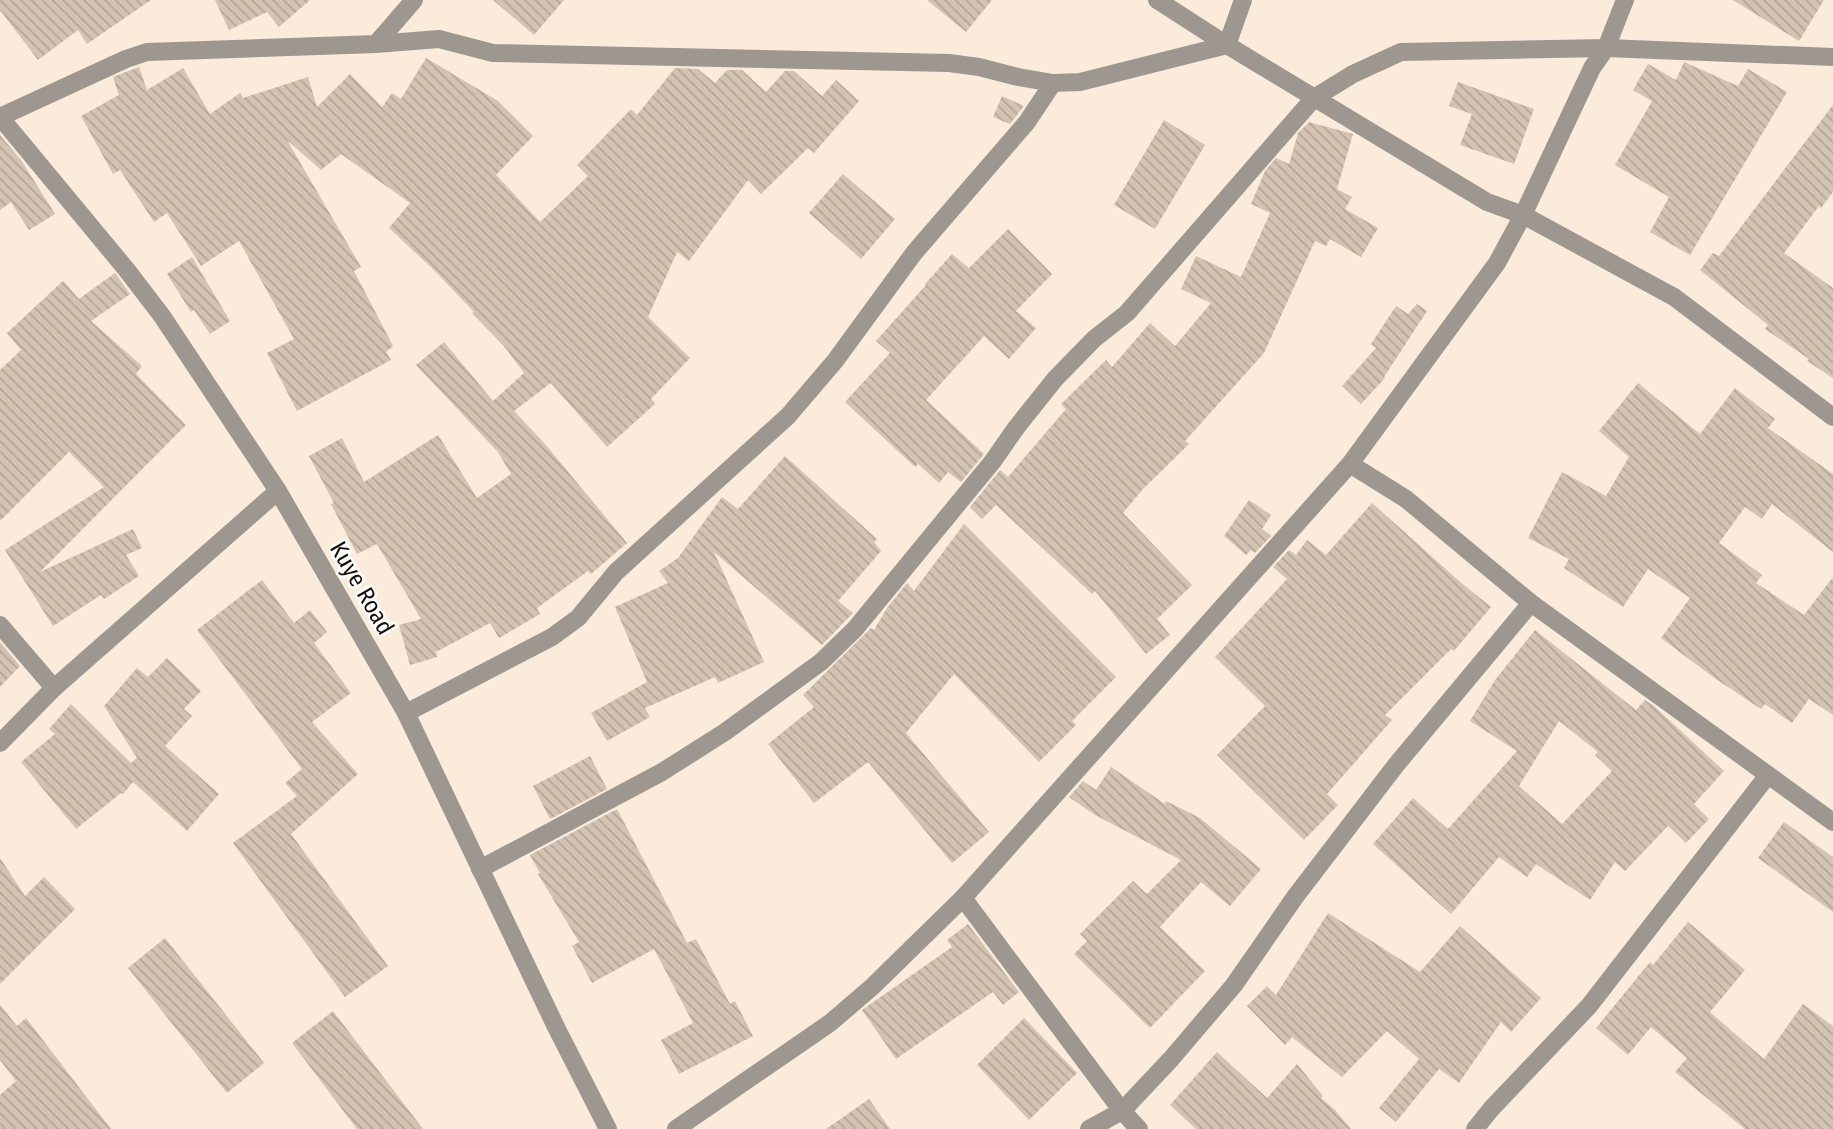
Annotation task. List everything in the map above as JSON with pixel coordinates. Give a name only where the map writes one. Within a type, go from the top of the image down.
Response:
[{"type":"street","points":[[376,44],[414,0]]},
{"type":"street","points":[[1157,0],[1487,202],[1523,215],[1674,298],[1833,417]]},
{"type":"street","points":[[1227,45],[1243,0]]},
{"type":"street","points":[[676,1129],[830,1023],[872,987],[962,898],[1350,464],[1497,263],[1523,215],[1592,68],[1606,48],[1625,0]]},
{"type":"street","points":[[0,117],[147,52],[376,44],[439,39],[493,53],[949,63],[1053,83],[1080,82],[1227,45]]},
{"type":"street","points":[[480,869],[662,772],[725,732],[821,662],[863,618],[993,461],[1055,379],[1094,339],[1126,313],[1314,98],[1353,74],[1401,52],[1606,48],[1833,57]]},
{"type":"street","points":[[406,713],[552,637],[578,618],[616,572],[788,416],[835,361],[915,253],[1027,122],[1053,83]]},
{"type":"street","name":"Kuye Road","points":[[0,117],[162,316],[278,491],[406,713],[556,1027],[608,1129]]},
{"type":"street","points":[[1350,464],[1406,499],[1531,603],[1833,822]]},
{"type":"street","points":[[0,743],[54,688],[278,491]]},
{"type":"street","points":[[1089,1129],[1122,1111],[1234,985],[1295,897],[1396,765],[1531,603]]},
{"type":"street","points":[[0,625],[54,688]]},
{"type":"street","points":[[1475,1129],[1589,1006],[1769,775]]},
{"type":"street","points":[[962,898],[1122,1111],[1139,1129]]},
{"type":"building","points":[[0,0],[151,0],[87,44],[78,30],[38,60],[0,10]]},
{"type":"building","points":[[215,0],[310,0],[279,27],[267,12],[229,30]]},
{"type":"building","points":[[493,0],[564,0],[534,35]]},
{"type":"building","points":[[927,0],[992,0],[966,32]]},
{"type":"building","points":[[1733,0],[1824,0],[1799,41]]},
{"type":"building","points":[[426,58],[498,101],[533,136],[496,175],[540,222],[588,176],[577,165],[631,109],[637,115],[675,68],[698,69],[715,83],[727,70],[742,70],[766,92],[785,71],[794,71],[822,96],[836,80],[859,101],[814,153],[808,148],[761,194],[748,180],[689,261],[677,252],[648,317],[690,358],[651,399],[655,404],[607,447],[551,383],[514,411],[627,543],[591,574],[588,571],[537,608],[540,614],[499,638],[490,623],[436,652],[437,657],[410,665],[399,625],[421,619],[377,544],[357,554],[309,456],[342,438],[364,482],[438,435],[477,498],[511,474],[498,452],[416,365],[444,342],[493,401],[524,373],[504,346],[472,313],[474,312],[389,228],[410,203],[341,154],[321,170],[287,140],[361,267],[354,271],[393,346],[386,352],[391,360],[297,411],[267,353],[294,339],[239,241],[201,266],[167,213],[154,222],[120,170],[113,174],[81,116],[119,95],[113,77],[139,67],[147,90],[183,68],[210,114],[240,93],[243,98],[308,77],[317,107],[350,74],[382,107],[392,93],[401,99]]},
{"type":"building","points":[[1684,62],[1738,86],[1748,69],[1787,92],[1690,255],[1650,232],[1669,197],[1615,165],[1652,101],[1633,90],[1648,64],[1676,80]]},
{"type":"building","points":[[1458,82],[1534,109],[1514,164],[1460,145],[1472,114],[1449,106]]},
{"type":"building","points":[[1002,96],[1024,106],[1010,124],[993,117]]},
{"type":"building","points":[[1833,105],[1833,192],[1821,208],[1819,206],[1784,253],[1833,288],[1833,378],[1765,329],[1768,325],[1700,270],[1713,253],[1719,256]]},
{"type":"building","points":[[1164,120],[1205,145],[1155,229],[1114,205]]},
{"type":"building","points":[[1309,122],[1353,134],[1337,189],[1352,197],[1345,209],[1378,228],[1361,257],[1330,239],[1326,246],[1315,241],[1264,353],[1185,441],[1189,444],[1142,490],[1123,513],[1192,585],[1157,619],[1170,635],[1146,654],[1095,591],[1092,594],[996,505],[982,519],[970,507],[1000,470],[1008,477],[1066,409],[1061,404],[1106,360],[1112,367],[1150,323],[1175,346],[1211,303],[1181,289],[1196,256],[1241,277],[1270,213],[1251,204],[1265,171],[1276,158],[1289,164],[1298,133]]},
{"type":"building","points":[[0,135],[21,160],[55,214],[29,230],[11,202],[0,210]]},
{"type":"building","points":[[843,174],[895,219],[861,259],[809,213]]},
{"type":"building","points":[[1008,229],[1052,274],[1016,311],[1036,328],[1009,359],[984,336],[926,400],[984,454],[961,482],[948,472],[939,483],[918,464],[915,467],[845,402],[890,353],[876,341],[952,254],[969,268]]},
{"type":"building","points":[[192,257],[230,321],[210,334],[194,310],[191,312],[167,274]]},
{"type":"building","points":[[115,273],[130,294],[91,321],[142,366],[136,374],[186,425],[40,572],[133,529],[142,548],[126,555],[139,576],[104,599],[101,595],[53,626],[5,550],[104,487],[69,452],[0,521],[0,370],[21,350],[7,333],[63,281],[79,299]]},
{"type":"building","points":[[1417,304],[1427,311],[1385,378],[1361,404],[1342,386],[1376,348],[1371,344],[1396,306],[1408,314]]},
{"type":"building","points":[[1638,383],[1700,434],[1735,388],[1775,419],[1768,428],[1833,474],[1833,552],[1772,504],[1762,519],[1745,507],[1719,543],[1762,575],[1756,583],[1804,615],[1833,577],[1833,715],[1809,699],[1792,723],[1765,704],[1761,709],[1661,638],[1690,598],[1648,569],[1623,607],[1564,568],[1569,559],[1528,538],[1562,472],[1606,496],[1629,457],[1599,431]]},
{"type":"building","points":[[785,456],[877,539],[874,542],[881,551],[838,601],[853,613],[822,645],[714,552],[764,662],[718,683],[715,677],[645,708],[650,717],[607,741],[591,713],[647,682],[615,607],[668,583],[659,571],[678,558],[722,497],[738,509]]},
{"type":"building","points":[[1249,500],[1271,515],[1262,529],[1271,536],[1255,553],[1251,550],[1246,555],[1224,536]]},
{"type":"building","points":[[1372,503],[1491,607],[1454,651],[1451,649],[1385,715],[1392,720],[1327,794],[1338,805],[1304,840],[1217,755],[1265,706],[1215,657],[1287,579],[1273,567],[1289,550],[1296,555],[1307,540],[1326,555]]},
{"type":"building","points":[[964,524],[1116,677],[1072,721],[1076,725],[1039,762],[954,674],[906,733],[989,832],[952,863],[868,762],[814,803],[768,744],[814,707],[803,695],[871,628],[874,630],[907,583],[914,591]]},
{"type":"building","points":[[262,580],[294,623],[310,610],[327,632],[314,643],[351,693],[312,722],[358,774],[291,834],[388,966],[345,997],[233,843],[297,796],[285,783],[302,769],[197,630]]},
{"type":"building","points":[[1535,630],[1636,710],[1645,700],[1724,771],[1694,804],[1709,819],[1686,843],[1668,826],[1625,871],[1615,862],[1590,900],[1536,864],[1527,877],[1499,857],[1451,914],[1373,844],[1413,798],[1448,829],[1517,751],[1470,721],[1495,680]],"holes":[[[1559,721],[1598,752],[1595,755],[1612,771],[1562,824],[1519,786]]]},
{"type":"building","points":[[0,642],[20,666],[0,687]]},
{"type":"building","points":[[167,658],[201,691],[184,709],[192,716],[165,746],[219,794],[187,831],[133,782],[123,794],[76,829],[21,762],[55,734],[49,729],[71,704],[131,763],[137,758],[104,706],[137,668],[148,677]]},
{"type":"building","points":[[590,756],[607,789],[550,819],[533,786]]},
{"type":"building","points":[[1111,767],[1165,804],[1166,801],[1200,818],[1261,869],[1230,906],[1201,882],[1160,927],[1205,971],[1150,1028],[1074,954],[1087,941],[1080,934],[1133,881],[1147,894],[1181,860],[1095,815],[1069,797],[1083,781],[1096,790]]},
{"type":"building","points":[[617,809],[687,943],[696,939],[730,1004],[735,1001],[753,1036],[679,1074],[661,1040],[693,1023],[654,949],[592,983],[572,946],[579,942],[538,874],[540,873],[530,855]]},
{"type":"building","points":[[1784,822],[1833,857],[1833,912],[1758,858]]},
{"type":"building","points":[[0,858],[25,896],[44,877],[75,909],[0,984]]},
{"type":"building","points":[[1328,913],[1420,972],[1460,926],[1541,998],[1511,1032],[1501,1022],[1459,1083],[1439,1069],[1396,1122],[1379,1108],[1419,1059],[1387,1031],[1342,1077],[1292,1037],[1285,1045],[1247,1006],[1267,986],[1276,995]]},
{"type":"building","points":[[1688,922],[1745,970],[1710,1012],[1764,1059],[1803,1004],[1833,1026],[1833,1129],[1745,1129],[1675,1072],[1687,1058],[1651,1027],[1628,1055],[1596,1028],[1650,962],[1653,965]]},
{"type":"building","points":[[968,924],[1019,992],[1003,1005],[993,992],[896,1059],[862,1010],[952,947],[947,940]]},
{"type":"building","points":[[165,938],[264,1063],[227,1093],[128,968]]},
{"type":"building","points":[[0,1005],[17,1026],[26,1018],[111,1129],[0,1129],[0,1095],[16,1081],[0,1060]]},
{"type":"building","points":[[333,1011],[423,1129],[357,1129],[292,1043]]},
{"type":"building","points":[[1024,1018],[1077,1073],[1029,1120],[977,1065]]},
{"type":"building","points":[[1217,1052],[1267,1098],[1297,1064],[1323,1096],[1321,1098],[1351,1129],[1196,1129],[1170,1105]]},
{"type":"building","points":[[869,1099],[890,1129],[826,1129]]}]
